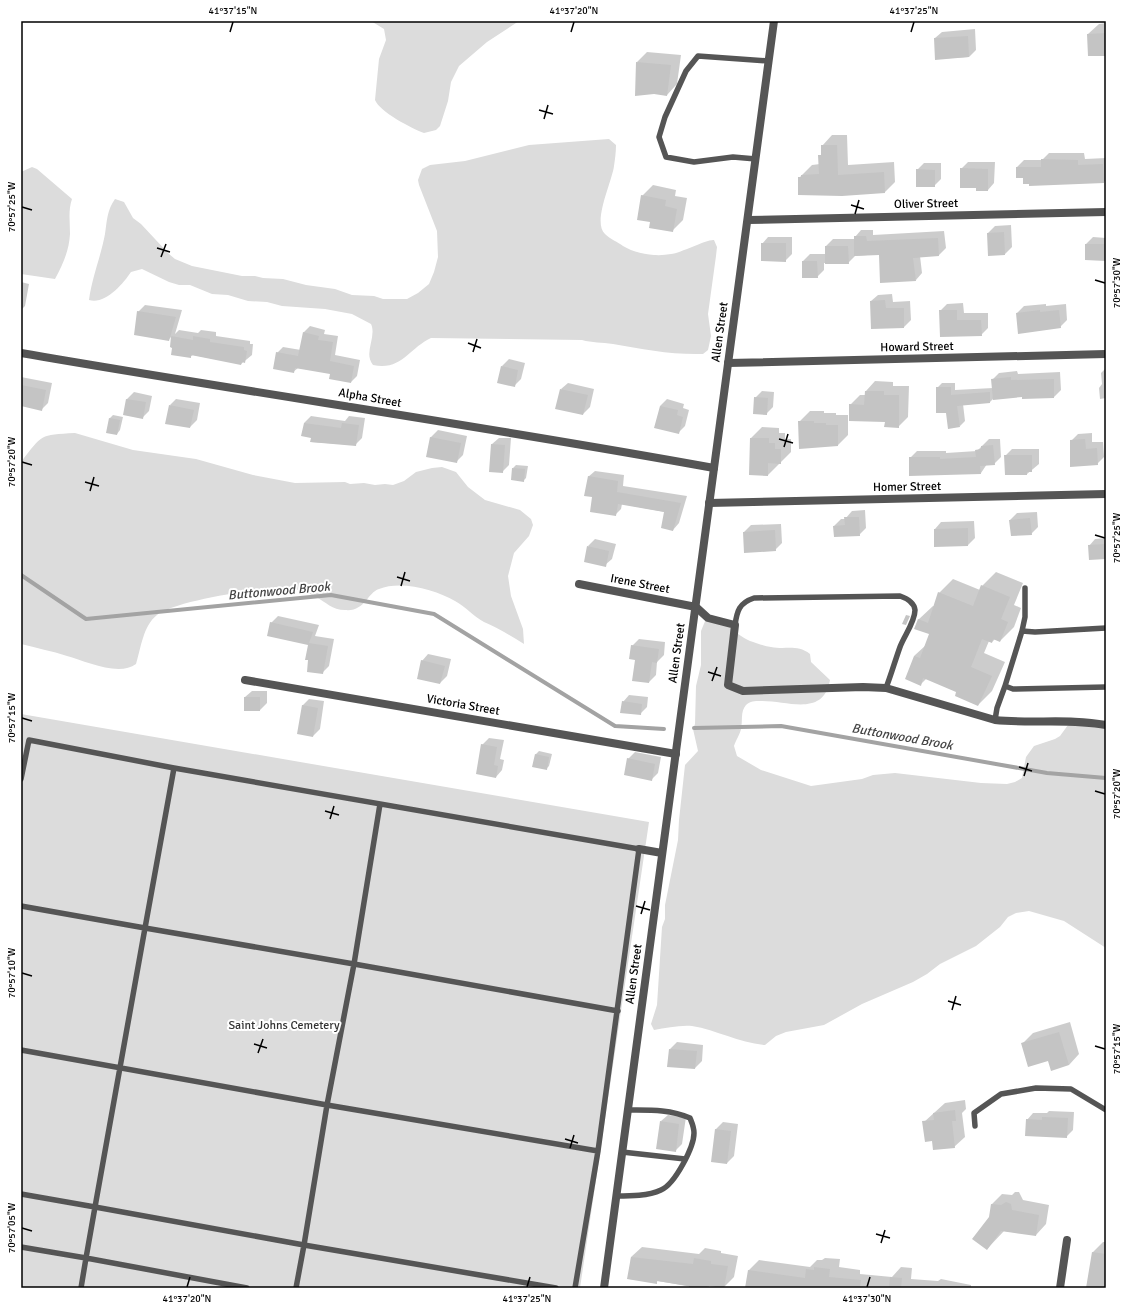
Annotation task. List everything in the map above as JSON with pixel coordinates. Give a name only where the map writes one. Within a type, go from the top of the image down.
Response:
[{"type":"street","name":"Allen Street","points":[[604,1288],[774,21]]},
{"type":"street","name":"Oliver Street","points":[[748,220],[1106,212]]},
{"type":"street","name":"Alpha Street","points":[[21,352],[458,426],[548,438],[714,468]]},
{"type":"street","name":"Howard Street","points":[[728,363],[1106,354]]},
{"type":"street","name":"Homer Street","points":[[709,503],[1106,494]]},
{"type":"street","name":"Irene Street","points":[[580,584],[696,607]]},
{"type":"street","points":[[696,607],[708,618],[735,625],[728,685],[743,690],[863,686],[886,688],[995,720],[1013,722],[1058,720],[1106,725]]},
{"type":"street","name":"Victoria Street","points":[[245,680],[676,754]]},
{"type":"street","points":[[639,849],[662,853]]},
{"type":"street","points":[[1060,1288],[1067,1240]]},
{"type":"lane","points":[[756,159],[733,157],[694,162],[666,157],[659,137],[665,117],[686,71],[698,56],[768,61]]},
{"type":"lane","points":[[995,720],[997,708],[1025,617],[1025,588]]},
{"type":"lane","points":[[735,625],[737,610],[746,601],[754,598],[900,596],[907,598],[912,603],[914,610],[912,620],[886,688]]},
{"type":"lane","points":[[1022,630],[1035,632],[1106,628]]},
{"type":"lane","points":[[1005,686],[1013,689],[1106,687]]},
{"type":"lane","points":[[21,779],[29,740],[174,768],[639,849],[598,1151],[575,1288]]},
{"type":"lane","points":[[81,1288],[174,768]]},
{"type":"lane","points":[[296,1288],[326,1105],[354,964],[380,804]]},
{"type":"lane","points":[[21,906],[618,1011]]},
{"type":"lane","points":[[21,1050],[326,1105],[598,1151]]},
{"type":"lane","points":[[975,1126],[974,1113],[1001,1094],[1036,1088],[1071,1089],[1106,1110]]},
{"type":"lane","points":[[616,1196],[631,1196],[662,1190],[676,1177],[685,1159],[694,1134],[690,1118],[668,1111],[628,1110]]},
{"type":"lane","points":[[622,1152],[685,1159]]},
{"type":"lane","points":[[21,1194],[304,1245],[556,1288]]},
{"type":"lane","points":[[21,1247],[247,1288]]},
{"type":"green space","points":[[371,21],[519,21],[487,42],[459,66],[451,82],[448,101],[440,126],[436,130],[424,133],[404,124],[383,110],[375,100],[379,59],[386,40],[384,29]]},
{"type":"green space","points":[[609,139],[616,145],[616,148],[613,173],[602,211],[601,221],[605,234],[628,249],[653,255],[675,253],[714,240],[717,247],[708,314],[711,336],[708,350],[703,354],[669,353],[582,340],[431,338],[423,342],[405,358],[391,365],[383,366],[373,365],[370,360],[369,355],[372,334],[371,324],[352,314],[325,309],[282,306],[267,302],[248,301],[228,295],[212,294],[190,285],[179,285],[169,282],[142,269],[131,272],[107,297],[95,301],[89,300],[109,211],[115,199],[124,202],[133,218],[141,224],[169,254],[175,259],[192,266],[242,276],[283,279],[306,285],[335,289],[352,295],[374,296],[383,299],[407,299],[418,293],[429,284],[438,257],[437,231],[418,180],[422,169],[430,165],[465,161],[529,145]]},
{"type":"green space","points":[[32,167],[37,169],[72,199],[70,212],[70,234],[67,252],[55,279],[21,274],[21,172]]},
{"type":"green space","points":[[75,433],[133,450],[196,459],[253,475],[295,483],[345,482],[350,484],[364,483],[375,485],[393,485],[404,481],[416,472],[432,468],[442,467],[456,472],[468,487],[485,500],[520,510],[531,519],[533,525],[529,536],[514,553],[508,576],[511,596],[523,629],[524,644],[480,620],[459,603],[438,593],[408,586],[388,586],[375,591],[361,605],[352,610],[336,609],[310,594],[290,588],[262,589],[242,592],[182,605],[157,615],[152,620],[143,638],[136,664],[129,668],[121,669],[102,667],[21,644],[21,462],[38,441],[43,438],[54,434]]},
{"type":"green space","points":[[708,614],[724,622],[750,641],[768,647],[796,648],[805,651],[810,654],[811,662],[830,680],[826,692],[820,699],[812,703],[792,704],[758,701],[746,705],[742,714],[740,733],[734,746],[737,756],[761,770],[811,786],[862,779],[873,775],[895,773],[981,783],[1007,784],[1022,778],[1026,757],[1034,746],[1060,736],[1068,725],[1106,726],[1106,948],[1064,921],[1029,911],[1016,913],[1008,917],[1000,927],[976,946],[940,964],[913,982],[862,1004],[824,1025],[786,1032],[776,1036],[765,1045],[746,1042],[710,1030],[692,1026],[678,1026],[654,1030],[651,1024],[657,1005],[662,927],[665,919],[665,905],[678,840],[685,765],[698,751],[693,729],[695,724],[696,686],[701,665],[701,631]]},
{"type":"green space","name":"Saint Johns Cemetery","points":[[21,714],[649,822],[580,1288],[21,1288]]},
{"type":"building","points":[[1106,33],[1106,56],[1088,56],[1087,34]]},
{"type":"building","points":[[968,36],[969,57],[935,60],[934,38]]},
{"type":"building","points":[[636,62],[671,65],[667,96],[654,94],[635,96]]},
{"type":"building","points":[[821,145],[837,145],[838,175],[884,172],[885,193],[842,196],[798,195],[798,177],[801,177],[801,175],[819,174],[818,155],[821,155]]},
{"type":"building","points":[[1041,159],[1078,160],[1078,165],[1103,164],[1104,183],[1029,186],[1029,184],[1023,184],[1023,178],[1016,178],[1016,167],[1041,167]]},
{"type":"building","points":[[960,168],[988,169],[988,191],[976,191],[976,188],[960,188]]},
{"type":"building","points":[[916,169],[935,170],[935,187],[916,187]]},
{"type":"building","points":[[641,195],[666,200],[665,206],[677,209],[673,232],[649,228],[650,222],[637,220]]},
{"type":"building","points":[[1004,232],[1005,255],[988,256],[987,233]]},
{"type":"building","points":[[854,236],[866,236],[867,241],[938,238],[939,256],[913,258],[916,281],[880,283],[879,255],[854,256]]},
{"type":"building","points":[[761,243],[786,243],[786,262],[761,261]]},
{"type":"building","points":[[1085,244],[1106,244],[1106,261],[1085,260]]},
{"type":"building","points":[[825,246],[848,246],[849,264],[825,264]]},
{"type":"building","points":[[802,261],[817,261],[818,278],[802,278]]},
{"type":"building","points":[[885,300],[886,308],[904,308],[904,328],[871,329],[870,301]]},
{"type":"building","points":[[939,310],[957,310],[957,320],[981,320],[982,336],[940,337]]},
{"type":"building","points":[[1040,310],[1040,312],[1059,310],[1061,328],[1018,334],[1016,313]]},
{"type":"building","points":[[137,311],[176,317],[169,341],[134,335]]},
{"type":"building","points":[[303,332],[319,336],[318,340],[333,342],[330,361],[354,366],[351,383],[329,379],[330,374],[295,368],[294,373],[273,369],[276,352],[298,356]]},
{"type":"building","points":[[171,336],[193,340],[193,336],[210,339],[210,342],[244,347],[244,350],[247,351],[245,363],[242,362],[241,365],[191,355],[191,358],[171,355]]},
{"type":"building","points":[[501,366],[518,370],[515,387],[497,383]]},
{"type":"building","points":[[1011,377],[1011,380],[1054,379],[1054,398],[1022,399],[1022,397],[993,400],[991,379]]},
{"type":"building","points":[[21,385],[46,390],[42,411],[21,406]]},
{"type":"building","points":[[936,387],[951,387],[951,395],[990,392],[990,403],[957,406],[960,427],[948,429],[946,413],[936,413]]},
{"type":"building","points":[[560,389],[588,395],[583,415],[555,409]]},
{"type":"building","points":[[865,391],[884,391],[884,395],[899,395],[899,428],[884,427],[885,422],[849,421],[849,404],[864,405]]},
{"type":"building","points":[[754,397],[768,398],[767,415],[753,414]]},
{"type":"building","points":[[126,399],[146,402],[143,419],[123,415]]},
{"type":"building","points":[[169,405],[194,410],[190,428],[165,424]]},
{"type":"building","points":[[660,406],[678,410],[677,415],[683,417],[679,434],[654,428]]},
{"type":"building","points":[[109,418],[120,420],[117,435],[106,433]]},
{"type":"building","points":[[798,421],[814,421],[814,423],[826,423],[826,425],[838,425],[838,446],[799,449]]},
{"type":"building","points":[[304,423],[341,428],[342,423],[359,425],[356,446],[310,442],[311,438],[301,436]]},
{"type":"building","points":[[430,437],[461,443],[457,463],[426,457]]},
{"type":"building","points":[[750,438],[769,438],[769,443],[775,443],[775,449],[781,449],[781,464],[768,463],[768,476],[749,475]]},
{"type":"building","points":[[1085,439],[1086,449],[1097,448],[1098,465],[1070,467],[1070,440]]},
{"type":"building","points":[[491,444],[505,445],[503,473],[489,472]]},
{"type":"building","points":[[993,445],[995,465],[980,466],[981,474],[909,476],[909,457],[940,457],[940,459],[976,457],[975,450],[981,449],[981,446]]},
{"type":"building","points":[[1004,455],[1032,455],[1032,472],[1027,472],[1027,475],[1005,475]]},
{"type":"building","points":[[512,468],[525,469],[524,482],[511,480]]},
{"type":"building","points":[[588,476],[618,481],[617,492],[681,503],[673,531],[661,528],[664,512],[618,504],[616,516],[590,512],[592,497],[584,496]]},
{"type":"building","points":[[844,517],[859,517],[860,536],[834,537],[833,526],[845,525]]},
{"type":"building","points":[[1030,518],[1032,535],[1011,536],[1009,520]]},
{"type":"building","points":[[968,528],[968,546],[934,547],[934,529]]},
{"type":"building","points":[[775,530],[776,551],[744,553],[743,532]]},
{"type":"building","points":[[1106,544],[1106,559],[1089,560],[1088,545]]},
{"type":"building","points":[[587,546],[609,551],[606,567],[584,562]]},
{"type":"building","points":[[981,585],[1010,597],[1001,619],[1008,622],[1000,642],[993,639],[992,643],[982,639],[971,667],[992,676],[978,706],[955,696],[956,692],[923,678],[921,686],[905,679],[914,656],[920,658],[929,634],[914,629],[918,619],[928,623],[938,592],[973,606]]},
{"type":"building","points":[[906,615],[910,616],[906,625],[902,624]]},
{"type":"building","points":[[270,622],[313,632],[309,643],[328,646],[323,674],[307,672],[308,660],[305,660],[308,645],[267,636]]},
{"type":"building","points":[[631,645],[659,649],[657,663],[652,662],[649,683],[632,681],[635,660],[629,659]]},
{"type":"building","points":[[421,660],[445,666],[440,684],[417,679]]},
{"type":"building","points":[[244,697],[260,697],[260,711],[244,711]]},
{"type":"building","points":[[622,701],[642,704],[641,715],[620,713]]},
{"type":"building","points":[[302,705],[318,708],[313,737],[297,734]]},
{"type":"building","points":[[481,744],[497,747],[494,765],[498,766],[496,778],[476,774]]},
{"type":"building","points":[[535,754],[549,757],[547,770],[532,767]]},
{"type":"building","points":[[627,758],[655,764],[652,781],[624,775]]},
{"type":"building","points":[[1059,1032],[1069,1065],[1051,1071],[1048,1061],[1028,1067],[1021,1043]]},
{"type":"building","points":[[669,1049],[697,1051],[695,1069],[667,1067]]},
{"type":"building","points":[[955,1110],[956,1121],[952,1121],[955,1148],[933,1150],[932,1141],[925,1142],[922,1121],[934,1120],[933,1113]]},
{"type":"building","points":[[1042,1117],[1068,1118],[1067,1138],[1025,1136],[1026,1119],[1042,1120]]},
{"type":"building","points":[[660,1121],[679,1124],[676,1152],[656,1149]]},
{"type":"building","points":[[715,1129],[731,1131],[727,1164],[711,1162]]},
{"type":"building","points":[[1006,1202],[1011,1204],[1012,1210],[1039,1215],[1036,1236],[1001,1231],[987,1250],[972,1239],[989,1217],[991,1204],[1001,1205]]},
{"type":"building","points":[[1092,1252],[1106,1254],[1104,1272],[1106,1273],[1106,1288],[1086,1288]]},
{"type":"building","points":[[631,1257],[693,1264],[694,1258],[711,1261],[711,1264],[728,1266],[724,1288],[707,1286],[707,1288],[689,1288],[689,1286],[657,1281],[657,1284],[627,1279]]},
{"type":"building","points":[[814,1267],[830,1269],[829,1277],[861,1280],[860,1288],[745,1288],[748,1270],[805,1278],[806,1269],[814,1270]]},
{"type":"building","points":[[890,1277],[902,1278],[901,1288],[889,1288]]},
{"type":"waterway","name":"Buttonwood Brook","points":[[21,575],[86,619],[331,595],[434,614],[615,726],[664,729]]},
{"type":"waterway","name":"Buttonwood Brook","points":[[694,728],[781,726],[1047,773],[1106,778]]}]
